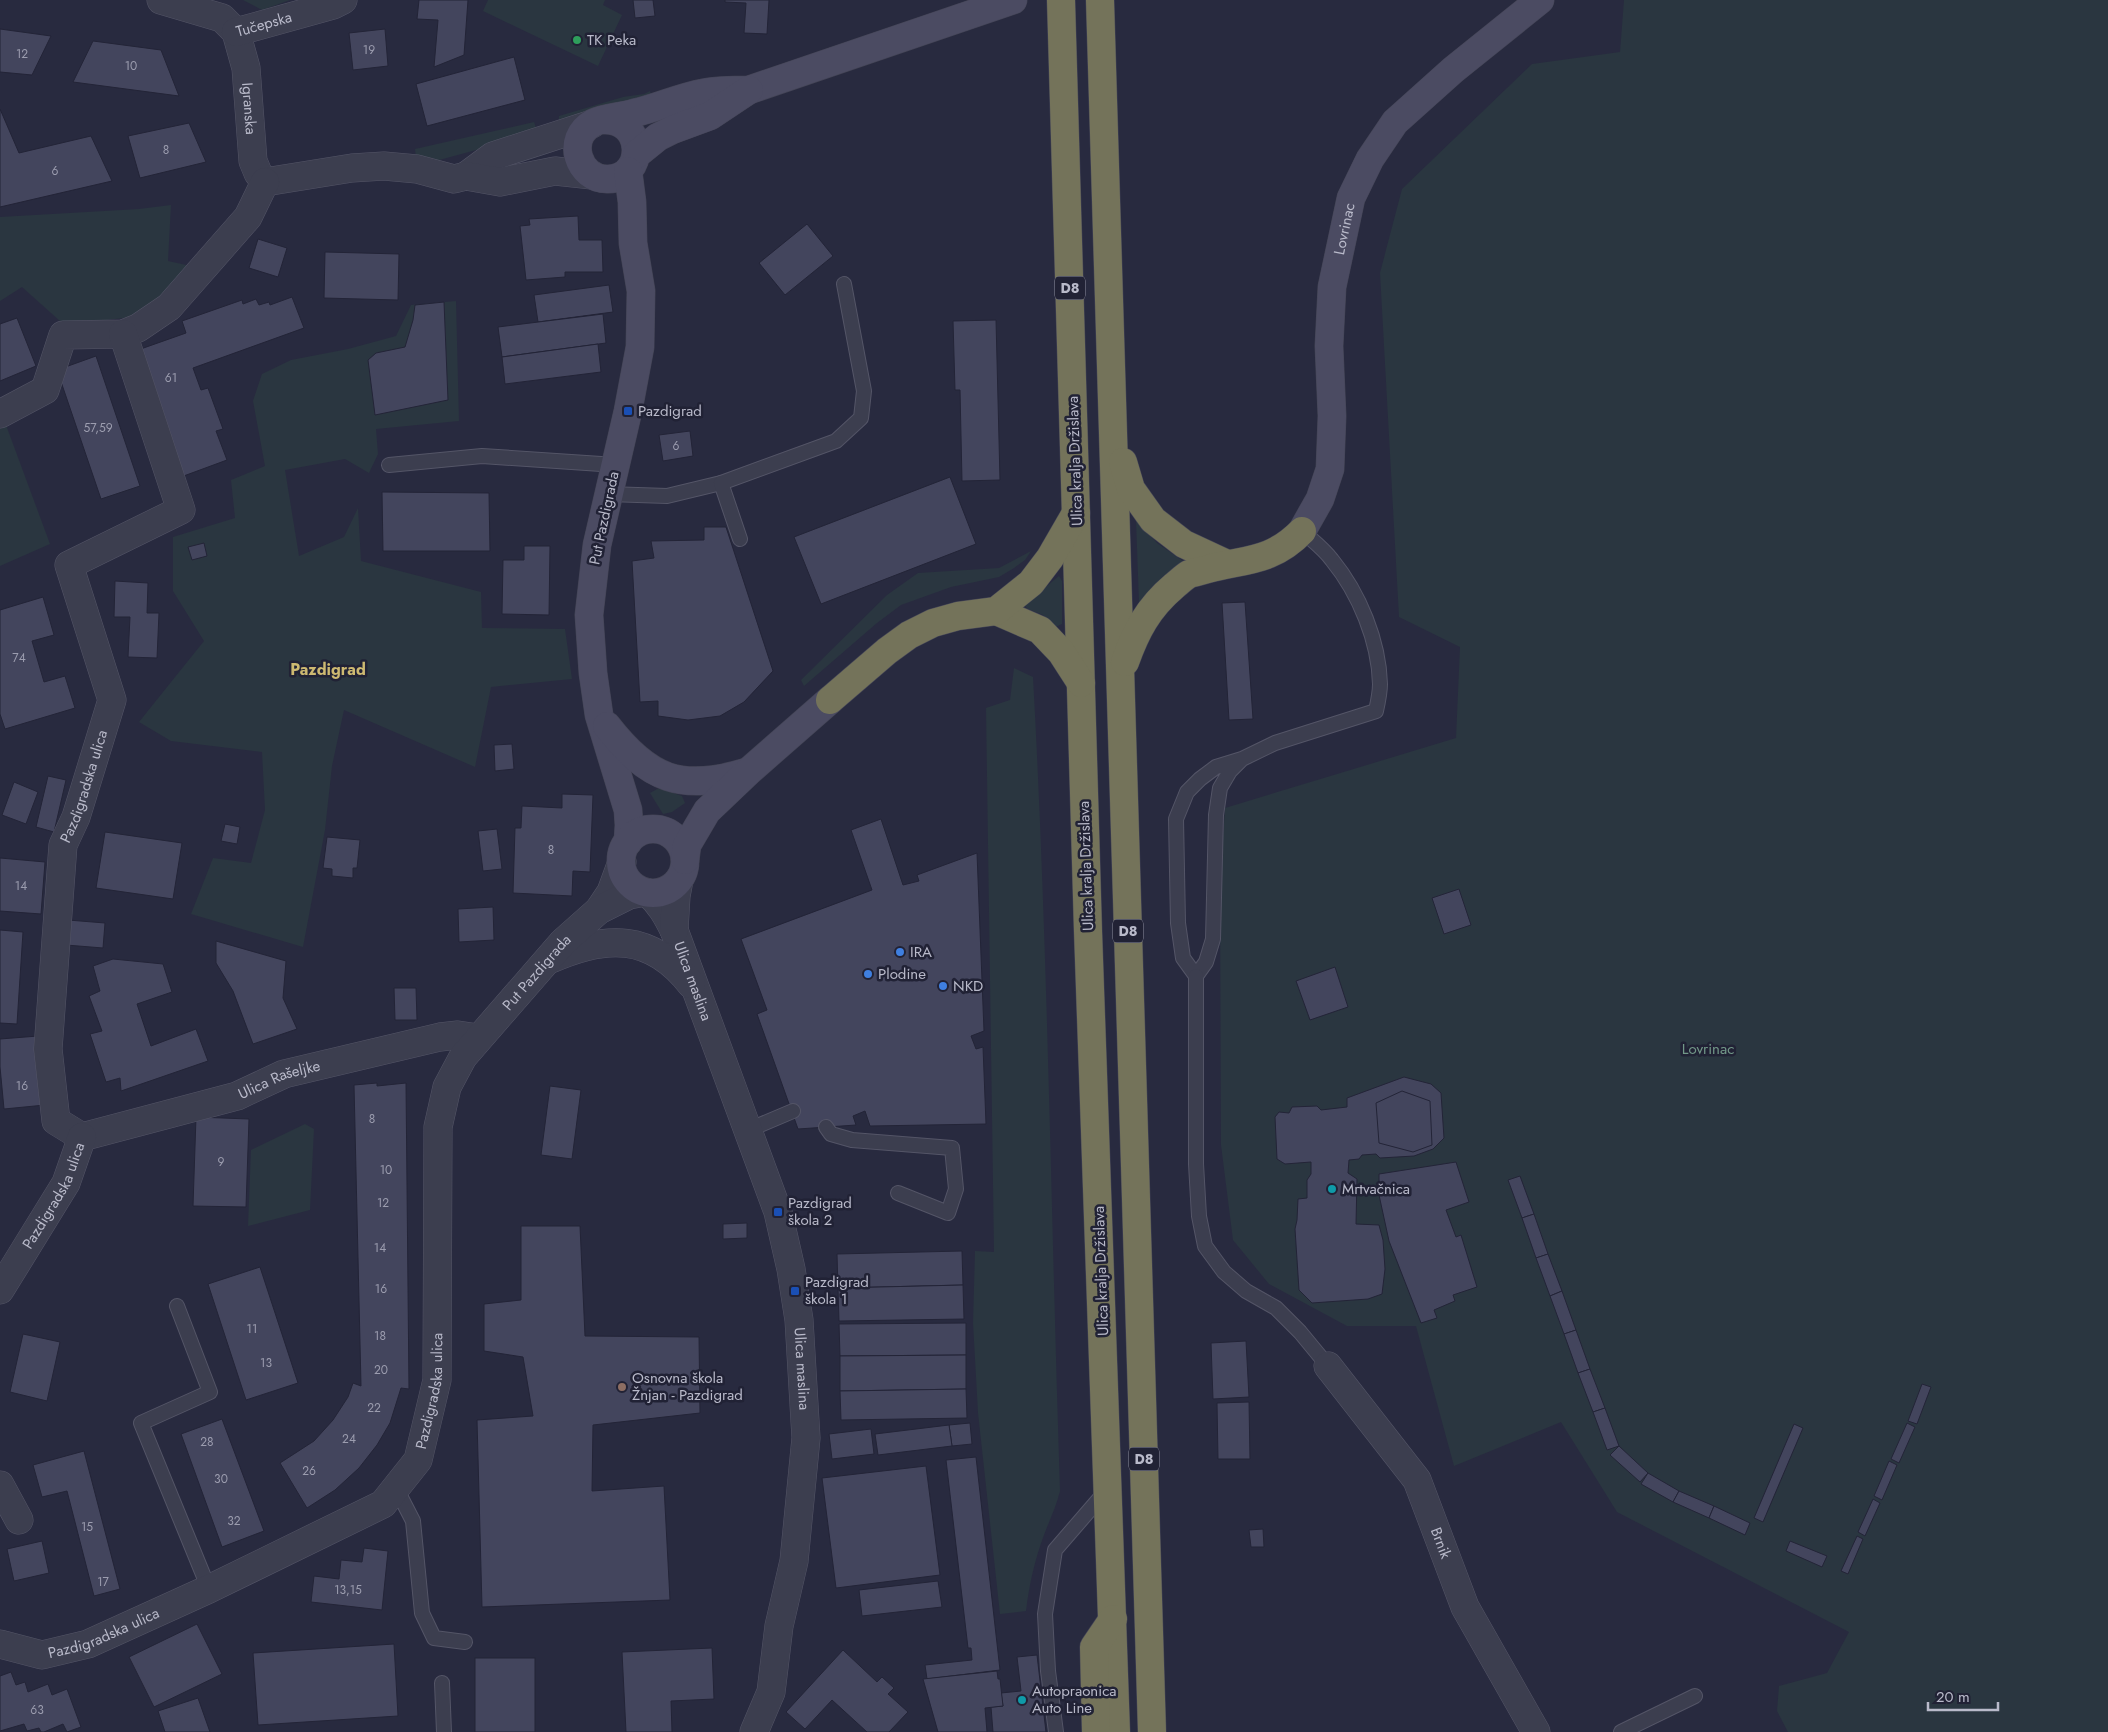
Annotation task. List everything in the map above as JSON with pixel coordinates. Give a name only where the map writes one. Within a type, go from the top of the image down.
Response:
[{"type":"highway","name":"Ulica kralja Držislava","points":[[1061,0],[1081,683],[1116,1732]]},
{"type":"highway","name":"D8","points":[[1100,0],[1152,1732]]},
{"type":"highway","points":[[1114,436],[1131,490],[1154,520],[1184,544],[1228,564]]},
{"type":"highway","points":[[996,611],[1031,583],[1050,558],[1076,513]]},
{"type":"highway","points":[[1120,676],[1136,632],[1160,598],[1189,575],[1228,564],[1260,558],[1276,552],[1289,544],[1302,531]]},
{"type":"highway","points":[[830,700],[887,651],[910,635],[933,624],[958,616],[996,611],[1040,630],[1061,652],[1081,683]]},
{"type":"highway","points":[[1096,1732],[1094,1647],[1113,1620]]},
{"type":"street","name":"Tučepska","points":[[161,0],[222,18],[236,32],[333,5],[343,0]]},
{"type":"street","points":[[466,176],[500,182],[555,171],[615,170],[658,137],[710,116],[749,90],[1013,0]]},
{"type":"street","name":"Lovrinac","points":[[1302,531],[1320,499],[1330,469],[1332,416],[1329,346],[1332,287],[1352,198],[1370,159],[1395,122],[1453,70],[1540,0]]},
{"type":"street","name":"Igranska","points":[[236,32],[246,68],[253,161],[258,173],[265,182]]},
{"type":"street","points":[[0,414],[46,390],[63,335],[123,334],[138,328],[168,307],[248,217],[265,182],[352,168],[384,166],[417,169],[454,179],[466,176],[492,156],[597,122],[664,106],[703,93],[749,90]]},
{"type":"street","points":[[597,122],[620,123],[630,130],[635,142],[615,170],[579,161],[577,149],[583,132],[597,122]]},
{"type":"street","name":"Put Pazdigrada","points":[[599,910],[610,892],[624,852],[629,825],[624,793],[599,716],[592,673],[589,615],[597,545],[635,378],[640,347],[641,291],[633,242],[632,202],[615,170]]},
{"type":"street","name":"Pazdigradska ulica","points":[[1,1285],[66,1183],[82,1137],[56,1121],[48,1050],[63,845],[76,817],[112,700],[69,564],[181,510],[123,334]]},
{"type":"street","points":[[707,811],[661,831],[642,832],[624,852],[623,872],[628,881],[636,888],[646,892],[664,892],[682,870],[687,845],[707,811],[748,771],[830,700]]},
{"type":"street","points":[[599,716],[634,757],[652,770],[670,779],[694,782],[731,777],[748,771]]},
{"type":"street","name":"Put Pazdigrada","points":[[624,793],[647,822],[661,831]]},
{"type":"street","points":[[661,831],[677,840],[683,850],[682,870]]},
{"type":"street","name":"Ulica maslina","points":[[674,930],[676,896],[682,870]]},
{"type":"street","name":"Put Pazdigrada","points":[[478,1038],[573,931],[599,910],[629,895],[646,892]]},
{"type":"street","name":"Ulica maslina","points":[[646,892],[656,899],[674,930],[778,1212],[791,1269],[799,1320],[806,1438],[794,1561],[780,1626],[771,1692],[754,1732]]},
{"type":"street","points":[[547,960],[584,946],[605,942],[626,942],[661,957],[685,977],[697,992]]},
{"type":"street","name":"Ulica Rašeljke","points":[[82,1137],[237,1096],[284,1074],[440,1037],[458,1035],[478,1038]]},
{"type":"street","name":"Pazdigradska ulica","points":[[0,1644],[42,1655],[88,1644],[209,1589],[384,1504],[418,1460],[437,1380],[438,1127],[447,1087],[463,1057],[478,1038]]},
{"type":"street","name":"Brnik","points":[[1328,1366],[1417,1480],[1465,1607],[1536,1732]]},
{"type":"street","points":[[0,1485],[19,1520]]},
{"type":"lane","points":[[608,494],[667,496],[721,483],[836,441],[861,418],[864,391],[844,284]]},
{"type":"lane","points":[[389,465],[482,456],[616,465]]},
{"type":"lane","points":[[721,483],[740,539]]},
{"type":"lane","points":[[1196,976],[1183,958],[1178,923],[1176,819],[1187,792],[1200,778],[1216,767],[1242,759],[1275,743],[1376,711],[1380,686],[1379,670],[1363,610],[1332,560],[1302,531]]},
{"type":"lane","points":[[1242,759],[1230,771],[1220,788],[1216,815],[1213,939],[1206,962],[1196,976],[1196,1164],[1199,1216],[1206,1246],[1224,1272],[1246,1291],[1276,1308],[1300,1332],[1328,1366]]},
{"type":"lane","points":[[748,1130],[793,1112]]},
{"type":"lane","points":[[826,1126],[831,1134],[852,1140],[952,1148],[956,1189],[948,1214],[898,1194]]},
{"type":"lane","points":[[177,1306],[210,1392],[141,1423],[209,1589]]},
{"type":"lane","points":[[396,1488],[413,1521],[422,1613],[434,1638],[465,1642]]},
{"type":"lane","points":[[1056,1732],[1048,1671],[1045,1614],[1055,1550],[1108,1488]]},
{"type":"lane","points":[[442,1684],[444,1732]]},
{"type":"lane","points":[[1622,1732],[1695,1696]]},
{"type":"green space","points":[[243,0],[290,0],[262,10]]},
{"type":"green space","name":"TK Peka","points":[[488,0],[605,0],[603,5],[622,15],[598,66],[483,11]]},
{"type":"green space","name":"Lovrinac","points":[[1624,0],[2108,0],[2108,1732],[1788,1732],[1777,1711],[1779,1686],[1827,1673],[1849,1632],[1617,1512],[1561,1422],[1454,1466],[1416,1326],[1347,1326],[1269,1284],[1233,1240],[1221,1145],[1220,884],[1225,808],[1456,738],[1460,647],[1399,617],[1380,273],[1402,189],[1532,64],[1620,52]]},
{"type":"green space","points":[[650,91],[652,100],[559,126],[559,116]]},
{"type":"green space","points":[[534,122],[538,133],[421,165],[416,158],[415,149]]},
{"type":"green space","points":[[171,205],[168,261],[191,266],[163,299],[132,317],[82,323],[60,321],[22,287],[0,301],[0,217],[139,209]]},
{"type":"green space","points":[[456,301],[459,421],[376,429],[378,454],[369,473],[345,459],[285,470],[299,556],[344,537],[358,508],[361,561],[481,592],[482,628],[565,629],[572,679],[491,687],[475,767],[344,710],[332,766],[325,830],[303,947],[191,914],[213,858],[251,863],[265,810],[262,752],[171,741],[139,722],[204,641],[173,591],[173,537],[235,518],[231,480],[265,466],[253,401],[262,374],[291,360],[348,349],[396,336],[411,305]]},
{"type":"green space","points":[[6,425],[50,544],[0,566],[0,427]]},
{"type":"green space","points":[[1136,520],[1157,543],[1186,563],[1139,603]]},
{"type":"green space","points":[[1031,551],[1025,560],[999,577],[951,587],[901,605],[877,623],[804,686],[801,680],[887,595],[918,573],[999,568]]},
{"type":"green space","points":[[1059,576],[1062,581],[1062,624],[1055,627],[1043,615],[1028,609],[1024,605]]},
{"type":"green space","points":[[1014,668],[1033,677],[1046,982],[1060,1491],[1035,1563],[1026,1611],[1000,1614],[978,1413],[973,1323],[975,1251],[994,1252],[986,708],[1010,700]]},
{"type":"green space","points":[[659,788],[682,796],[685,803],[672,812],[663,814],[650,793]]},
{"type":"green space","points":[[305,1124],[314,1129],[310,1210],[248,1226],[251,1150]]},
{"type":"building","points":[[419,0],[468,0],[464,55],[434,67],[438,20],[417,19]]},
{"type":"building","points":[[633,0],[653,0],[655,16],[635,18]]},
{"type":"building","points":[[725,0],[769,0],[767,34],[744,33],[746,3],[725,2]]},
{"type":"building","points":[[0,29],[51,36],[32,75],[0,72]]},
{"type":"building","points":[[385,29],[388,66],[353,70],[349,33]]},
{"type":"building","points":[[93,41],[161,50],[179,96],[73,82]]},
{"type":"building","points":[[514,57],[525,100],[427,126],[416,84]]},
{"type":"building","points":[[0,109],[19,153],[91,136],[112,181],[0,207]]},
{"type":"building","points":[[189,123],[206,162],[140,178],[128,136]]},
{"type":"building","points":[[578,216],[579,240],[602,240],[603,272],[565,272],[565,277],[526,280],[520,226],[530,225],[529,219]]},
{"type":"building","points":[[807,224],[833,256],[785,295],[759,263]]},
{"type":"building","points":[[258,239],[287,248],[278,277],[249,268]]},
{"type":"building","points":[[325,252],[399,254],[398,300],[324,298]]},
{"type":"building","points":[[609,285],[613,312],[538,322],[534,295]]},
{"type":"building","points":[[292,297],[304,328],[193,368],[201,390],[208,388],[223,429],[216,431],[227,460],[181,477],[135,351],[186,333],[182,321],[242,300],[243,304],[256,299],[259,305],[269,302],[270,305]]},
{"type":"building","points":[[444,302],[448,400],[375,415],[368,360],[376,353],[405,347],[413,320],[415,305]]},
{"type":"building","points":[[603,314],[606,343],[502,357],[498,327]]},
{"type":"building","points":[[17,318],[36,366],[0,381],[0,324]]},
{"type":"building","points":[[996,320],[1000,480],[962,481],[960,390],[955,390],[953,321]]},
{"type":"building","points":[[598,344],[601,372],[505,384],[502,357]]},
{"type":"building","points":[[96,356],[140,486],[101,499],[57,370]]},
{"type":"building","points":[[690,431],[693,456],[663,461],[659,435]]},
{"type":"building","points":[[950,477],[976,544],[821,604],[794,537]]},
{"type":"building","points":[[382,492],[489,493],[490,551],[383,551]]},
{"type":"building","points":[[704,527],[726,527],[773,671],[744,702],[720,716],[688,720],[658,716],[658,701],[640,702],[632,561],[654,558],[651,541],[704,540]]},
{"type":"building","points":[[204,543],[207,556],[192,560],[188,547]]},
{"type":"building","points":[[524,546],[550,546],[549,615],[502,614],[503,560],[524,560]]},
{"type":"building","points":[[115,581],[148,583],[147,613],[159,613],[157,658],[128,657],[130,617],[114,617]]},
{"type":"building","points":[[43,597],[54,635],[32,641],[44,682],[65,676],[75,708],[5,729],[0,714],[0,610]]},
{"type":"building","points":[[1245,602],[1253,719],[1229,720],[1222,603]]},
{"type":"building","points":[[512,744],[514,769],[495,771],[494,745]]},
{"type":"building","points":[[48,776],[66,780],[54,832],[36,827]]},
{"type":"building","points":[[14,782],[38,792],[26,824],[2,815]]},
{"type":"building","points":[[562,794],[593,795],[590,872],[573,871],[572,896],[513,893],[515,828],[521,828],[522,806],[562,808]]},
{"type":"building","name":"Plodine","points":[[881,819],[903,885],[919,881],[917,875],[977,853],[984,1031],[971,1036],[976,1049],[983,1047],[986,1124],[870,1126],[865,1111],[853,1116],[856,1125],[798,1129],[757,1014],[767,1010],[741,939],[872,890],[851,830]]},
{"type":"building","points":[[225,824],[240,827],[237,844],[221,841]]},
{"type":"building","points":[[497,829],[502,869],[483,871],[478,831]]},
{"type":"building","points":[[105,832],[182,843],[173,899],[96,888]]},
{"type":"building","points":[[327,837],[360,840],[357,868],[353,868],[353,878],[332,876],[332,869],[323,868]]},
{"type":"building","points":[[0,858],[45,862],[41,914],[0,911]]},
{"type":"building","points":[[1459,889],[1471,925],[1444,934],[1432,898]]},
{"type":"building","points":[[493,907],[494,940],[459,942],[458,909]]},
{"type":"building","points":[[68,920],[105,923],[103,948],[66,945]]},
{"type":"building","points":[[0,930],[23,932],[17,1024],[0,1023]]},
{"type":"building","points":[[216,941],[286,961],[283,998],[297,1029],[253,1044],[233,991],[216,963]]},
{"type":"building","points":[[113,959],[163,964],[172,992],[137,1004],[151,1046],[196,1029],[208,1061],[121,1091],[120,1078],[106,1082],[90,1034],[102,1031],[89,996],[100,991],[93,966]]},
{"type":"building","points":[[1335,967],[1348,1007],[1310,1020],[1296,981]]},
{"type":"building","points":[[394,988],[416,988],[417,1020],[395,1020]]},
{"type":"building","points":[[38,1036],[45,1105],[4,1109],[0,1067],[0,1039]]},
{"type":"building","name":"Mrtvačnica","points":[[1404,1077],[1431,1084],[1441,1093],[1444,1138],[1433,1149],[1414,1156],[1380,1158],[1376,1154],[1362,1155],[1359,1159],[1349,1160],[1348,1173],[1357,1179],[1356,1224],[1379,1225],[1383,1240],[1385,1269],[1382,1294],[1368,1299],[1312,1303],[1299,1290],[1295,1229],[1298,1199],[1307,1198],[1307,1180],[1311,1174],[1311,1162],[1285,1164],[1277,1159],[1275,1117],[1279,1112],[1289,1113],[1292,1107],[1317,1106],[1321,1110],[1347,1107],[1347,1098]]},
{"type":"building","points":[[377,1083],[377,1086],[406,1083],[409,1389],[401,1388],[390,1423],[377,1445],[359,1468],[335,1490],[307,1508],[280,1463],[314,1441],[333,1420],[348,1397],[353,1383],[361,1386],[354,1085]]},
{"type":"building","points":[[550,1086],[581,1090],[572,1159],[541,1155]]},
{"type":"building","points":[[1402,1091],[1430,1101],[1432,1145],[1413,1152],[1379,1143],[1376,1103]]},
{"type":"building","points":[[196,1117],[249,1119],[246,1207],[193,1206]]},
{"type":"building","points":[[1456,1162],[1469,1202],[1446,1210],[1456,1237],[1461,1235],[1477,1287],[1453,1295],[1455,1301],[1434,1310],[1437,1318],[1421,1323],[1389,1241],[1379,1195],[1379,1174]]},
{"type":"building","points":[[1520,1176],[1534,1214],[1522,1218],[1508,1180]]},
{"type":"building","points":[[1534,1214],[1548,1254],[1536,1258],[1522,1218]]},
{"type":"building","points":[[747,1223],[747,1238],[723,1239],[723,1224]]},
{"type":"building","points":[[521,1226],[580,1226],[585,1336],[699,1337],[700,1413],[593,1425],[592,1491],[664,1486],[670,1600],[482,1607],[477,1420],[533,1416],[523,1357],[484,1351],[484,1304],[521,1300]]},
{"type":"building","points":[[962,1251],[963,1285],[838,1288],[837,1254]]},
{"type":"building","points":[[1548,1254],[1562,1291],[1550,1296],[1536,1258]]},
{"type":"building","points":[[260,1267],[298,1383],[246,1400],[208,1284]]},
{"type":"building","points":[[963,1285],[964,1319],[839,1321],[838,1288]]},
{"type":"building","points":[[1562,1291],[1576,1330],[1564,1334],[1550,1296]]},
{"type":"building","points":[[966,1323],[966,1355],[840,1356],[839,1324]]},
{"type":"building","points":[[1576,1330],[1590,1369],[1578,1373],[1564,1334]]},
{"type":"building","points":[[23,1334],[60,1342],[47,1401],[10,1392]]},
{"type":"building","points":[[1246,1341],[1249,1397],[1213,1399],[1211,1343]]},
{"type":"building","points":[[966,1355],[966,1389],[840,1391],[840,1356]]},
{"type":"building","points":[[1590,1369],[1605,1408],[1593,1412],[1578,1373]]},
{"type":"building","points":[[1922,1384],[1931,1387],[1917,1424],[1908,1421]]},
{"type":"building","points":[[966,1389],[967,1418],[841,1420],[840,1391]]},
{"type":"building","points":[[1249,1402],[1250,1459],[1218,1459],[1217,1403]]},
{"type":"building","points":[[1605,1408],[1619,1446],[1607,1450],[1593,1412]]},
{"type":"building","points":[[222,1419],[264,1531],[222,1547],[181,1434]]},
{"type":"building","points":[[970,1423],[972,1444],[952,1446],[949,1425]]},
{"type":"building","points":[[1907,1423],[1915,1427],[1899,1463],[1891,1459]]},
{"type":"building","points":[[1794,1424],[1803,1428],[1763,1522],[1754,1518]]},
{"type":"building","points":[[949,1425],[952,1446],[878,1455],[875,1434]]},
{"type":"building","points":[[871,1429],[874,1454],[832,1459],[829,1434]]},
{"type":"building","points":[[1619,1446],[1648,1473],[1640,1482],[1610,1455]]},
{"type":"building","points":[[84,1451],[120,1589],[94,1596],[67,1491],[42,1497],[33,1465]]},
{"type":"building","points":[[976,1457],[1000,1670],[927,1679],[925,1665],[972,1660],[971,1648],[968,1648],[946,1460]]},
{"type":"building","points":[[1889,1461],[1897,1465],[1882,1500],[1874,1496]]},
{"type":"building","points":[[926,1466],[940,1575],[836,1588],[822,1478]]},
{"type":"building","points":[[1648,1473],[1679,1491],[1673,1502],[1641,1484]]},
{"type":"building","points":[[1679,1491],[1714,1506],[1709,1518],[1673,1502]]},
{"type":"building","points":[[1873,1499],[1880,1503],[1865,1536],[1858,1532]]},
{"type":"building","points":[[1714,1506],[1750,1523],[1745,1535],[1709,1518]]},
{"type":"building","points":[[1263,1529],[1264,1547],[1251,1547],[1249,1530]]},
{"type":"building","points":[[1857,1536],[1863,1539],[1848,1574],[1841,1571]]},
{"type":"building","points":[[42,1541],[49,1573],[14,1581],[7,1549]]},
{"type":"building","points":[[1790,1541],[1827,1556],[1822,1567],[1786,1551]]},
{"type":"building","points":[[364,1548],[388,1551],[382,1610],[311,1602],[314,1576],[339,1579],[341,1560],[362,1562]]},
{"type":"building","points":[[938,1581],[942,1607],[862,1616],[859,1590]]},
{"type":"building","points":[[197,1624],[222,1674],[154,1707],[129,1657]]},
{"type":"building","points":[[394,1644],[398,1716],[258,1725],[253,1653]]},
{"type":"building","points":[[712,1648],[714,1699],[671,1701],[672,1732],[626,1732],[622,1652]]},
{"type":"building","points":[[843,1650],[877,1682],[882,1677],[894,1688],[888,1694],[908,1712],[889,1732],[867,1732],[832,1700],[805,1729],[786,1712]]},
{"type":"building","name":"Autopraonica Auto Line","points":[[1037,1655],[1046,1732],[993,1732],[991,1707],[1003,1706],[1001,1693],[1021,1691],[1017,1657]]},
{"type":"building","points":[[475,1658],[535,1658],[535,1732],[475,1732]]},
{"type":"building","points":[[997,1671],[998,1679],[1000,1679],[1003,1706],[985,1708],[987,1732],[938,1732],[923,1679]]},
{"type":"building","points":[[11,1672],[16,1685],[25,1682],[28,1692],[48,1684],[52,1695],[67,1689],[81,1727],[67,1732],[63,1724],[41,1732],[39,1728],[27,1731],[24,1724],[0,1731],[0,1676]]},
{"type":"building","points":[[198,1698],[210,1732],[165,1732],[158,1711]]},
{"type":"place","name":"TK Peka","points":[[577,40]]},
{"type":"place","name":"Pazdigrad","points":[[628,411]]},
{"type":"place","name":"IRA","points":[[900,952]]},
{"type":"place","name":"Plodine","points":[[868,974]]},
{"type":"place","name":"NKD","points":[[943,986]]},
{"type":"place","name":"Mrtvačnica","points":[[1332,1189]]},
{"type":"place","name":"Pazdigrad škola 2","points":[[778,1212]]},
{"type":"place","name":"Pazdigrad škola 1","points":[[795,1291]]},
{"type":"place","name":"Osnovna škola Žnjan - Pazdigrad","points":[[622,1387]]},
{"type":"place","name":"Autopraonica Auto Line","points":[[1022,1700]]},
{"type":"district","name":"Pazdigrad","points":[[328,669]]}]
